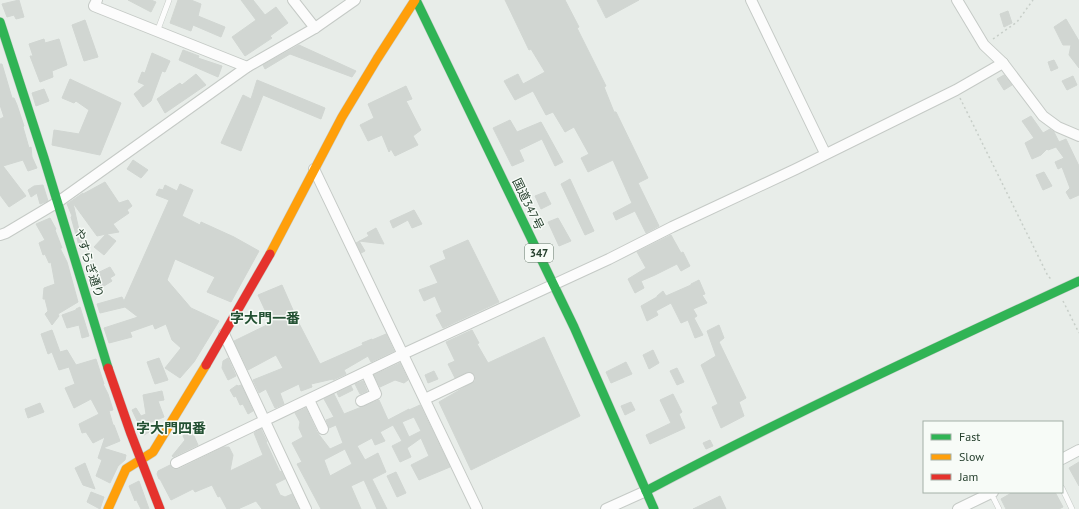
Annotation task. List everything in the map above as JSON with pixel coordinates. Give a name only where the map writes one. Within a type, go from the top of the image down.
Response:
[{"type":"main road","points":[[108,509],[126,469],[153,452],[194,385],[269,255],[342,117],[377,59],[416,0]]},
{"type":"main road","name":"国道347号","points":[[416,0],[554,284],[654,509]]},
{"type":"main road","name":"やすらぎ通り","points":[[0,22],[58,202],[112,379],[140,461],[160,509]]},
{"type":"main road","points":[[646,491],[734,444],[1079,281]]},
{"type":"street","points":[[97,0],[94,6],[247,67]]},
{"type":"street","points":[[293,0],[315,28]]},
{"type":"street","points":[[0,235],[6,233],[58,202],[247,67],[315,28],[355,0]]},
{"type":"street","points":[[750,0],[825,154]]},
{"type":"street","points":[[957,0],[984,45],[1003,63],[1043,116],[1058,127],[1079,136]]},
{"type":"street","points":[[176,463],[403,354],[609,259],[956,90],[1003,63]]},
{"type":"street","points":[[314,169],[477,509]]},
{"type":"street","points":[[224,334],[306,509]]},
{"type":"street","points":[[361,401],[376,394],[366,372]]},
{"type":"street","points":[[425,399],[469,378]]},
{"type":"street","points":[[309,400],[323,429]]},
{"type":"street","points":[[1063,458],[1079,450]]},
{"type":"street","points":[[606,509],[646,491]]},
{"type":"street","points":[[958,509],[992,493]]},
{"type":"lane","points":[[157,32],[169,0]]},
{"type":"lane","points":[[1063,490],[1072,509]]},
{"type":"lane","points":[[992,493],[999,509]]},
{"type":"path","points":[[984,45],[1017,22],[1033,0]]},
{"type":"path","points":[[956,90],[1048,276],[1060,290],[1079,333]]},
{"type":"building","points":[[19,0],[24,17],[16,19],[14,15],[7,17],[2,4]]},
{"type":"building","points":[[128,0],[151,0],[156,2],[151,12]]},
{"type":"building","points":[[178,0],[191,0],[201,4],[198,16],[225,27],[221,37],[193,25],[191,31],[170,23]]},
{"type":"building","points":[[241,0],[253,0],[265,15],[276,7],[288,23],[270,36],[272,38],[245,56],[232,37],[256,20]]},
{"type":"building","points":[[505,0],[565,0],[579,27],[577,28],[606,86],[604,87],[614,112],[616,112],[648,178],[638,183],[659,226],[646,233],[635,211],[616,220],[613,213],[632,203],[613,160],[588,172],[581,158],[589,154],[574,127],[565,132],[553,112],[546,115],[533,91],[515,100],[504,81],[518,74],[523,84],[545,72],[531,49],[529,50]]},
{"type":"building","points":[[597,0],[639,0],[606,18]]},
{"type":"building","points":[[1008,11],[1012,23],[1004,27],[1000,14]]},
{"type":"building","points":[[1066,19],[1079,41],[1079,68],[1069,55],[1071,45],[1063,45],[1054,27]]},
{"type":"building","points":[[85,20],[98,57],[84,61],[72,25]]},
{"type":"building","points":[[44,39],[45,43],[59,39],[67,65],[52,71],[53,77],[40,82],[30,56],[33,56],[29,44]]},
{"type":"building","points":[[299,45],[356,71],[352,77],[290,54],[265,69],[263,65]]},
{"type":"building","points":[[183,50],[199,56],[198,58],[222,66],[218,77],[179,60]]},
{"type":"building","points":[[152,53],[170,61],[165,72],[162,71],[151,101],[143,107],[134,94],[145,85],[138,82],[142,72],[145,73]]},
{"type":"building","points":[[1054,60],[1058,68],[1051,71],[1048,62]]},
{"type":"building","points":[[0,64],[2,64],[12,98],[14,98],[17,105],[29,148],[31,147],[32,157],[37,168],[28,171],[23,160],[3,166],[26,196],[9,207],[0,195],[0,119],[4,117],[0,105]]},
{"type":"building","points":[[196,74],[206,85],[165,113],[157,99],[180,83],[182,85]]},
{"type":"building","points":[[1004,75],[1012,85],[1004,90],[997,79]]},
{"type":"building","points":[[1073,76],[1077,85],[1067,90],[1062,81]]},
{"type":"building","points":[[70,79],[121,103],[100,155],[52,145],[54,130],[79,134],[89,110],[76,101],[74,103],[62,98]]},
{"type":"building","points":[[257,80],[325,108],[321,119],[263,95],[241,151],[221,143],[243,95],[251,99]]},
{"type":"building","points":[[406,86],[412,99],[406,101],[421,130],[413,136],[418,145],[395,156],[391,149],[389,152],[382,135],[368,141],[360,125],[374,118],[368,104]]},
{"type":"building","points":[[44,89],[49,101],[36,106],[32,93]]},
{"type":"building","points":[[1031,116],[1043,133],[1050,129],[1054,132],[1059,142],[1066,139],[1079,166],[1079,195],[1070,199],[1066,192],[1070,188],[1062,167],[1058,169],[1055,162],[1064,158],[1056,147],[1047,149],[1041,155],[1032,159],[1025,143],[1034,138],[1022,121]]},
{"type":"building","points":[[510,120],[517,132],[541,122],[563,162],[555,166],[542,139],[519,150],[524,161],[512,166],[493,128]]},
{"type":"building","points":[[133,160],[148,170],[141,178],[127,169]]},
{"type":"building","points":[[1044,172],[1052,186],[1043,190],[1036,175]]},
{"type":"building","points":[[570,179],[594,231],[585,235],[561,184]]},
{"type":"building","points":[[105,182],[119,203],[128,200],[132,206],[127,210],[129,213],[113,224],[119,232],[107,234],[116,241],[104,255],[94,247],[106,234],[97,236],[73,203],[83,248],[80,249],[71,217],[72,216],[67,204],[83,193]]},
{"type":"building","points":[[180,184],[193,190],[182,216],[200,225],[201,222],[234,237],[259,251],[231,302],[207,292],[215,277],[175,259],[167,280],[191,308],[219,321],[194,362],[180,378],[165,368],[181,348],[172,340],[166,324],[155,329],[153,324],[130,332],[132,337],[109,343],[104,328],[138,317],[125,307],[100,313],[97,304],[122,297],[124,301],[169,200],[156,195],[159,189],[163,190],[165,185],[177,191]]},
{"type":"building","points":[[43,185],[48,201],[40,204],[37,193],[31,197],[28,190],[34,186]]},
{"type":"building","points":[[545,192],[551,204],[541,209],[535,196]]},
{"type":"building","points":[[414,210],[422,224],[412,228],[408,220],[393,228],[390,221]]},
{"type":"building","points":[[50,218],[56,229],[55,230],[62,248],[60,248],[67,262],[78,302],[58,314],[59,316],[52,325],[45,314],[48,311],[45,299],[43,299],[44,288],[55,284],[51,262],[49,263],[45,254],[43,255],[39,243],[45,240],[36,224]]},
{"type":"building","points":[[558,218],[571,241],[559,246],[548,222]]},
{"type":"building","points":[[376,228],[384,244],[360,241],[369,236],[367,233]]},
{"type":"building","points":[[671,235],[681,253],[683,252],[690,266],[681,271],[677,264],[641,281],[644,288],[635,293],[628,279],[646,268],[637,252]]},
{"type":"building","points":[[468,240],[499,302],[443,328],[436,315],[442,312],[435,296],[424,301],[419,290],[438,283],[430,266],[446,259],[443,251]]},
{"type":"building","points":[[359,241],[365,251],[361,253],[356,243]]},
{"type":"building","points":[[110,267],[115,275],[110,278],[112,281],[96,291],[89,277]]},
{"type":"building","points":[[699,280],[705,294],[702,295],[707,303],[693,309],[697,316],[694,318],[703,335],[695,338],[688,320],[681,323],[671,303],[656,311],[658,315],[647,321],[641,306],[657,297],[663,291],[666,296]]},
{"type":"building","points":[[282,285],[292,310],[320,364],[363,345],[362,343],[386,334],[394,351],[371,362],[368,356],[344,370],[346,374],[333,380],[311,384],[312,387],[301,391],[299,384],[280,393],[284,404],[275,408],[266,389],[259,393],[253,380],[283,368],[276,355],[248,370],[234,341],[271,323],[258,295]]},
{"type":"building","points":[[80,307],[89,336],[82,338],[79,325],[67,328],[62,315]]},
{"type":"building","points":[[719,325],[724,338],[719,342],[746,398],[739,402],[744,416],[721,428],[712,407],[718,404],[701,365],[716,356],[707,331]]},
{"type":"building","points":[[52,330],[60,352],[67,350],[76,365],[96,359],[103,384],[113,410],[109,411],[113,425],[120,441],[103,448],[126,455],[125,460],[118,466],[110,483],[96,476],[102,460],[98,458],[105,437],[93,443],[86,432],[82,433],[79,424],[99,414],[91,399],[74,408],[65,388],[75,384],[69,367],[59,370],[52,352],[48,354],[41,334]]},
{"type":"building","points":[[472,330],[479,343],[477,344],[488,363],[544,337],[580,416],[471,470],[439,402],[475,381],[475,376],[470,372],[455,378],[448,364],[455,361],[446,342]]},
{"type":"building","points":[[653,350],[659,363],[649,369],[643,355]]},
{"type":"building","points":[[159,358],[168,380],[155,384],[147,362]]},
{"type":"building","points":[[228,358],[236,376],[228,380],[222,368],[223,361]]},
{"type":"building","points":[[626,362],[632,374],[611,383],[606,372]]},
{"type":"building","points":[[400,363],[408,380],[404,383],[395,380],[380,387],[374,375]]},
{"type":"building","points":[[677,368],[684,382],[677,385],[670,371]]},
{"type":"building","points":[[434,371],[438,379],[428,383],[425,375]]},
{"type":"building","points":[[363,381],[367,391],[360,394],[355,384]]},
{"type":"building","points":[[237,385],[241,385],[253,411],[248,414],[243,404],[240,405],[236,396],[234,397],[230,390]]},
{"type":"building","points":[[351,386],[353,390],[339,397],[337,393]]},
{"type":"building","points":[[162,391],[164,400],[158,401],[164,417],[146,424],[151,431],[144,435],[132,410],[136,408],[141,416],[146,414],[143,395]]},
{"type":"building","points":[[334,394],[344,414],[379,400],[388,420],[420,405],[450,467],[419,480],[411,465],[429,456],[421,438],[407,448],[411,457],[400,462],[392,446],[402,441],[393,425],[380,432],[385,441],[375,445],[372,438],[357,446],[365,460],[378,453],[386,472],[372,479],[387,509],[377,509],[364,480],[351,486],[361,509],[321,509],[297,464],[302,462],[292,443],[303,437],[299,428],[300,422],[295,413],[306,408],[317,432],[330,449],[343,443],[336,425],[329,428],[326,420],[334,417],[324,399]],"holes":[[[414,417],[421,431],[409,437],[402,422]],[[345,449],[352,464],[330,476],[324,460]]]},
{"type":"building","points":[[673,394],[682,412],[679,414],[685,428],[650,444],[646,435],[671,423],[660,400]]},
{"type":"building","points":[[631,402],[635,410],[625,415],[621,406]]},
{"type":"building","points":[[40,403],[44,412],[28,418],[25,409]]},
{"type":"building","points":[[190,427],[198,445],[173,457],[172,456],[185,440],[183,436]]},
{"type":"building","points":[[261,429],[280,472],[281,471],[285,479],[275,484],[280,495],[285,497],[292,494],[299,509],[262,509],[256,501],[238,509],[227,509],[220,496],[218,497],[212,485],[195,492],[193,489],[171,500],[159,479],[157,474],[158,471],[170,465],[173,469],[179,469],[224,447],[229,447],[233,455],[230,471],[263,455],[254,433]]},
{"type":"building","points":[[710,440],[713,446],[706,449],[703,443]]},
{"type":"building","points":[[1079,462],[1079,486],[1069,468]]},
{"type":"building","points":[[85,463],[95,489],[83,485],[75,468]]},
{"type":"building","points":[[396,472],[406,493],[397,497],[387,476]]},
{"type":"building","points":[[139,481],[149,509],[141,509],[136,499],[135,501],[129,486]]},
{"type":"building","points":[[91,492],[104,497],[100,509],[87,502]]},
{"type":"building","points":[[1011,493],[1056,493],[1063,507],[1059,509],[1006,509],[1001,499]]},
{"type":"building","points":[[720,496],[726,509],[693,509]]},
{"type":"traffic: fast","points":[[416,0],[574,327],[654,509]]},
{"type":"traffic: fast","points":[[0,22],[44,158],[108,368]]},
{"type":"traffic: fast","points":[[646,491],[807,409],[1079,281]]},
{"type":"traffic: slow","points":[[270,254],[342,117],[415,0]]},
{"type":"traffic: slow","points":[[108,509],[126,469],[153,452],[206,365]]},
{"type":"traffic: jam","points":[[206,365],[270,254]]},
{"type":"traffic: jam","points":[[108,368],[131,434],[160,509]]},
{"type":"district","name":"字大門一番","points":[[265,318]]},
{"type":"district","name":"字大門四番","points":[[171,428]]}]
